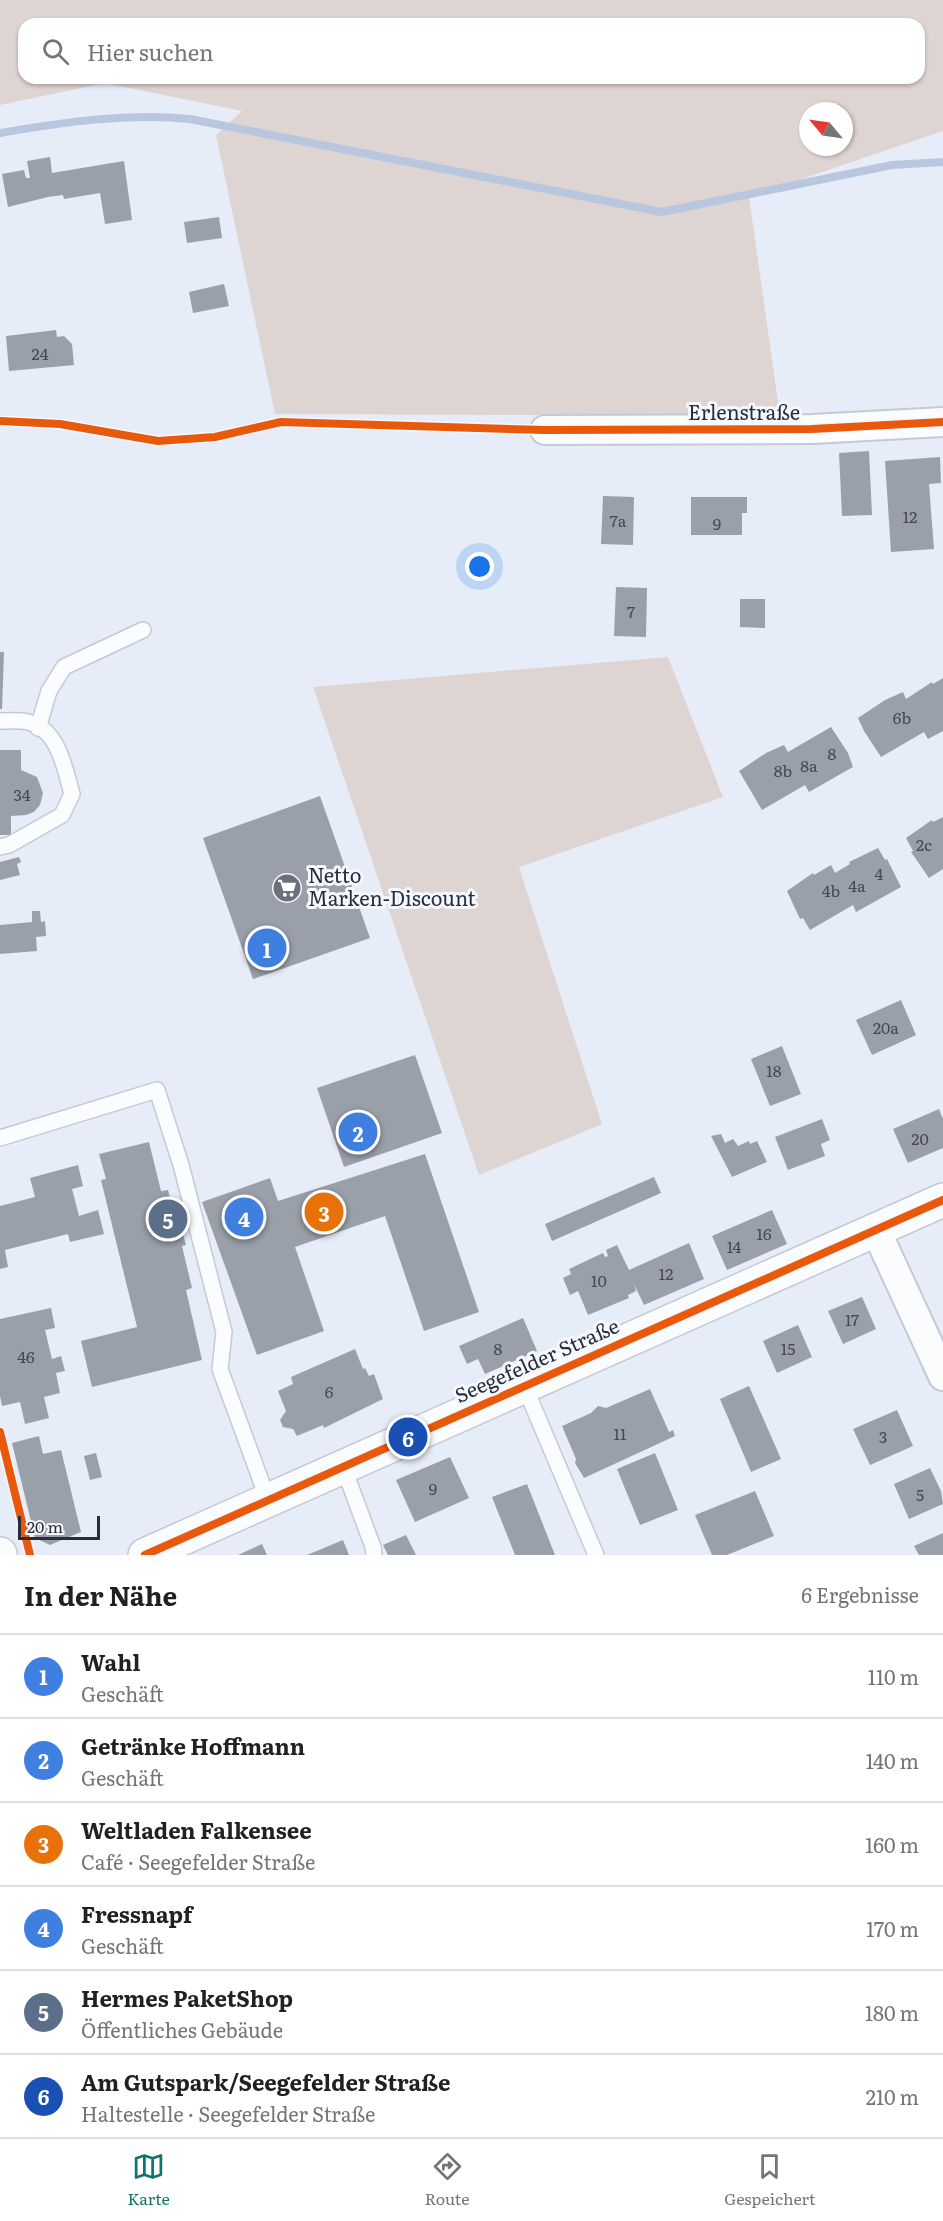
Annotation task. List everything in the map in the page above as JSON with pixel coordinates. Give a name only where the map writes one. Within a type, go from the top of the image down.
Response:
[{"type":"street","name":"Erlenstraße","points":[[545,430],[812,429],[943,422]]},
{"type":"street","name":"Seegefelder Straße","points":[[145,1555],[179,1548],[268,1500],[875,1228],[943,1200]]},
{"type":"street","points":[[875,1228],[943,1376]]},
{"type":"lane","points":[[38,728],[49,691],[64,667],[143,630]]},
{"type":"lane","points":[[0,721],[30,722],[59,749],[72,794],[62,815],[9,845],[0,847]]},
{"type":"lane","points":[[0,1137],[157,1090],[181,1165],[224,1332],[220,1369],[268,1500]]},
{"type":"lane","points":[[524,1385],[596,1555]]},
{"type":"lane","points":[[343,1466],[374,1555]]},
{"type":"shaded area","points":[[0,0],[943,0],[943,131],[749,197],[780,416],[275,414],[216,135],[242,111],[110,84],[925,84],[925,18],[18,18],[18,84],[100,84],[0,105]]},
{"type":"shaded area","points":[[668,657],[723,797],[519,867],[602,1124],[479,1175],[313,687]]},
{"type":"building","points":[[50,157],[52,173],[124,161],[132,220],[105,224],[100,193],[64,199],[63,195],[48,197],[8,207],[2,174],[24,170],[26,178],[30,178],[27,161]]},
{"type":"building","points":[[219,217],[222,238],[187,243],[184,222]]},
{"type":"building","points":[[224,284],[229,306],[193,313],[189,292]]},
{"type":"building","points":[[56,330],[57,337],[64,336],[72,344],[74,365],[9,371],[6,336]]},
{"type":"building","points":[[869,451],[872,515],[842,516],[839,453]]},
{"type":"building","points":[[940,457],[941,483],[929,484],[934,549],[891,552],[885,461]]},
{"type":"building","points":[[603,496],[634,497],[633,545],[601,544]]},
{"type":"building","points":[[691,497],[747,497],[747,513],[742,513],[742,535],[691,535]]},
{"type":"building","points":[[616,587],[647,588],[646,637],[614,636]]},
{"type":"building","points":[[740,599],[765,599],[765,628],[740,627]]},
{"type":"building","points":[[0,652],[4,652],[2,709],[0,709]]},
{"type":"building","points":[[943,678],[943,731],[928,739],[924,732],[881,757],[858,718],[885,700],[903,692],[906,699],[932,682],[933,684]]},
{"type":"building","points":[[831,727],[848,753],[853,767],[809,792],[805,785],[762,810],[739,771],[766,753],[784,745],[788,752]]},
{"type":"building","points":[[0,750],[21,750],[21,770],[37,777],[43,793],[40,805],[34,812],[11,816],[11,835],[0,835]]},
{"type":"building","name":"Netto Marken-Discount","points":[[320,796],[370,938],[253,979],[203,838]]},
{"type":"building","points":[[943,817],[943,869],[929,878],[911,852],[913,851],[906,838],[932,820],[933,822]]},
{"type":"building","points":[[878,848],[885,860],[887,859],[901,887],[856,912],[853,905],[810,930],[803,918],[800,919],[787,891],[813,873],[814,875],[831,865],[835,873],[850,864],[849,862]]},
{"type":"building","points":[[19,857],[21,862],[17,864],[20,875],[0,880],[0,862]]},
{"type":"building","points":[[32,911],[40,911],[41,922],[45,921],[46,936],[36,937],[37,951],[0,954],[0,925],[32,922]]},
{"type":"building","points":[[901,1000],[916,1035],[872,1055],[856,1020]]},
{"type":"building","points":[[782,1046],[801,1094],[770,1106],[751,1059]]},
{"type":"building","points":[[415,1055],[442,1133],[344,1167],[317,1088]]},
{"type":"building","points":[[939,1109],[943,1119],[943,1148],[908,1163],[893,1129]]},
{"type":"building","points":[[822,1119],[830,1140],[821,1144],[825,1156],[788,1170],[775,1137]]},
{"type":"building","points":[[721,1134],[725,1143],[733,1139],[738,1146],[749,1141],[750,1144],[757,1141],[767,1162],[732,1177],[711,1136]]},
{"type":"building","points":[[149,1142],[161,1191],[168,1190],[179,1232],[182,1231],[186,1245],[182,1246],[192,1288],[186,1290],[202,1360],[92,1387],[81,1341],[137,1327],[101,1180],[106,1179],[99,1154]]},
{"type":"building","points":[[425,1154],[479,1312],[424,1331],[385,1216],[295,1247],[324,1331],[257,1355],[202,1202],[270,1178],[278,1201]]},
{"type":"building","points":[[78,1165],[83,1186],[72,1189],[79,1216],[98,1210],[104,1234],[70,1242],[68,1234],[5,1250],[8,1267],[0,1269],[0,1206],[35,1197],[30,1178]]},
{"type":"building","points":[[654,1177],[661,1193],[552,1241],[545,1224]]},
{"type":"building","points":[[772,1210],[787,1244],[727,1270],[712,1236]]},
{"type":"building","points":[[689,1243],[704,1279],[644,1305],[634,1284],[636,1291],[628,1295],[629,1298],[588,1315],[578,1291],[570,1295],[563,1278],[571,1274],[569,1269],[603,1253],[605,1257],[608,1256],[606,1250],[617,1245],[629,1270]]},
{"type":"building","points":[[862,1297],[876,1329],[843,1344],[828,1311]]},
{"type":"building","points":[[51,1308],[55,1328],[45,1330],[52,1359],[61,1356],[65,1371],[56,1373],[60,1393],[44,1397],[49,1418],[25,1424],[20,1402],[2,1406],[0,1319]]},
{"type":"building","points":[[523,1318],[537,1351],[485,1374],[478,1359],[467,1364],[459,1346]]},
{"type":"building","points":[[798,1325],[812,1357],[777,1373],[763,1341]]},
{"type":"building","points":[[355,1349],[363,1369],[365,1368],[369,1376],[374,1374],[383,1399],[324,1428],[323,1425],[297,1436],[293,1429],[283,1427],[280,1420],[286,1411],[278,1391],[293,1384],[291,1377]]},
{"type":"building","points":[[749,1386],[781,1459],[751,1472],[720,1399]]},
{"type":"building","points":[[650,1389],[669,1432],[673,1430],[675,1436],[584,1478],[575,1463],[576,1459],[562,1426],[591,1413],[598,1406],[606,1408]]},
{"type":"building","points":[[897,1410],[913,1446],[870,1465],[853,1429]]},
{"type":"building","points":[[39,1436],[43,1454],[61,1450],[81,1532],[50,1545],[35,1538],[12,1443]]},
{"type":"building","points":[[96,1453],[102,1477],[90,1480],[84,1456]]},
{"type":"building","points":[[655,1453],[678,1510],[640,1525],[617,1469]]},
{"type":"building","points":[[450,1457],[469,1498],[415,1522],[396,1480]]},
{"type":"building","points":[[930,1468],[941,1491],[943,1504],[909,1519],[894,1484]]},
{"type":"building","points":[[527,1484],[555,1555],[515,1555],[492,1497]]},
{"type":"building","points":[[755,1491],[774,1536],[727,1555],[712,1555],[695,1515]]},
{"type":"building","points":[[943,1533],[943,1555],[919,1555],[914,1546]]},
{"type":"building","points":[[406,1535],[416,1555],[388,1555],[383,1545]]},
{"type":"building","points":[[343,1540],[349,1555],[307,1555]]},
{"type":"building","points":[[262,1544],[267,1555],[238,1555]]},
{"type":"waterway","points":[[0,133],[48,125],[118,118],[190,119],[662,212],[892,165],[943,162]]},
{"type":"cycle path","points":[[0,421],[60,424],[158,441],[215,437],[281,422],[545,430],[812,429],[943,422]]},
{"type":"cycle path","points":[[145,1555],[943,1200]]},
{"type":"cycle path","points":[[0,1432],[30,1555]]},
{"type":"place","name":"Netto Marken-Discount","points":[[287,888]]},
{"type":"place","name":"Wahl","points":[[267,948]]},
{"type":"place","name":"Getränke Hoffmann","points":[[358,1132]]},
{"type":"place","name":"Weltladen Falkensee","points":[[324,1212]]},
{"type":"place","name":"Fressnapf","points":[[244,1217]]},
{"type":"place","name":"Hermes PaketShop","points":[[168,1219]]},
{"type":"place","name":"Am Gutspark/Seegefelder Straße","points":[[408,1437]]}]
